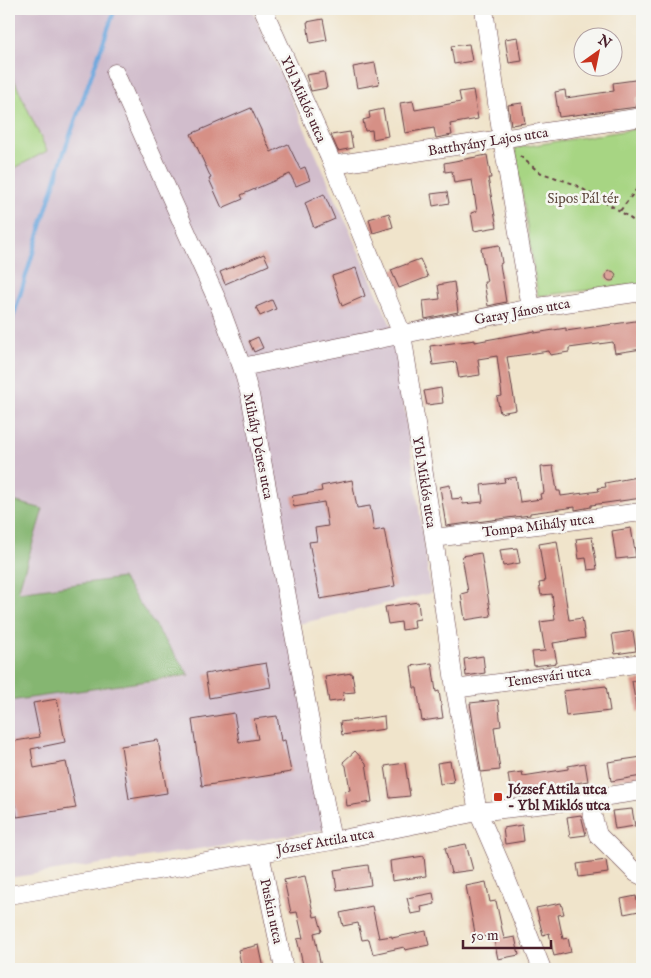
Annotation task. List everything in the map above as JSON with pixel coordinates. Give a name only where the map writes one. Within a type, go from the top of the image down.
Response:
[{"type":"street","name":"Ybl Miklós utca","points":[[263,9],[333,164],[402,334],[434,538],[455,689],[478,812],[542,969]]},
{"type":"street","points":[[484,9],[502,138],[531,308]]},
{"type":"street","name":"Mihály Dénes utca","points":[[115,73],[218,302],[242,367],[250,395],[332,841]]},
{"type":"street","name":"Batthyány Lajos utca","points":[[333,164],[642,117]]},
{"type":"street","name":"Garay János utca","points":[[242,367],[531,308],[642,292]]},
{"type":"street","name":"Tompa Mihály utca","points":[[434,538],[642,512]]},
{"type":"street","name":"Temesvári utca","points":[[455,689],[642,663]]},
{"type":"street","name":"József Attila utca","points":[[9,895],[332,841],[478,812],[642,791]]},
{"type":"street","points":[[588,799],[598,835],[636,873],[642,876]]},
{"type":"street","name":"Puskin utca","points":[[260,853],[284,969]]},
{"type":"path","points":[[518,152],[538,172],[574,184],[620,211],[642,227]]},
{"type":"path","points":[[620,211],[642,182]]},
{"type":"shaded area","points":[[9,9],[252,9],[394,332],[431,593],[294,625],[336,828],[9,878],[9,701],[188,676],[122,578],[18,592],[43,509],[9,500],[9,171],[47,151],[9,69]]},
{"type":"green space","points":[[9,69],[47,151],[9,171]]},
{"type":"green space","name":"Sipos Pál tér","points":[[642,128],[642,284],[538,296],[515,148]]},
{"type":"green space","points":[[9,500],[43,509],[18,592],[122,578],[189,675],[9,701]]},
{"type":"building","points":[[323,19],[327,40],[310,43],[307,22]]},
{"type":"building","points":[[518,37],[522,61],[509,63],[505,39]]},
{"type":"building","points":[[469,44],[472,61],[454,64],[451,46]]},
{"type":"building","points":[[375,63],[379,84],[357,88],[353,67]]},
{"type":"building","points":[[324,72],[327,88],[311,91],[306,75]]},
{"type":"building","points":[[642,79],[642,97],[636,98],[637,107],[559,117],[555,92],[565,90],[566,98],[614,91],[613,83]]},
{"type":"building","points":[[473,90],[478,119],[450,124],[452,135],[436,138],[434,128],[405,133],[400,103],[413,101],[415,110],[461,102],[459,92]]},
{"type":"building","points":[[522,103],[525,123],[511,125],[508,105]]},
{"type":"building","points":[[251,108],[271,152],[288,144],[300,169],[305,167],[310,180],[296,186],[290,174],[241,195],[243,199],[222,208],[191,134]]},
{"type":"building","points":[[383,109],[388,136],[373,139],[372,130],[365,131],[363,120],[370,118],[369,112]]},
{"type":"building","points":[[350,132],[353,148],[338,151],[331,135]]},
{"type":"building","points":[[487,155],[491,178],[488,178],[497,227],[474,231],[471,213],[477,211],[472,180],[454,183],[452,171],[445,172],[444,163]]},
{"type":"building","points":[[447,192],[449,203],[433,206],[431,194]]},
{"type":"building","points":[[324,194],[335,219],[314,228],[305,203]]},
{"type":"building","points":[[389,213],[393,227],[373,233],[369,219]]},
{"type":"building","points":[[499,245],[506,302],[488,306],[484,282],[487,282],[481,248]]},
{"type":"building","points":[[264,254],[269,265],[225,284],[220,272]]},
{"type":"building","points":[[420,259],[428,277],[399,288],[391,270]]},
{"type":"building","points":[[356,268],[365,296],[342,306],[332,276]]},
{"type":"building","points":[[609,271],[613,271],[616,276],[615,280],[609,281],[606,278],[606,274]]},
{"type":"building","points":[[454,282],[458,312],[425,319],[423,301],[440,299],[438,285]]},
{"type":"building","points":[[272,300],[276,309],[260,316],[256,307]]},
{"type":"building","points":[[642,320],[642,349],[615,353],[613,342],[569,348],[569,352],[550,355],[549,351],[507,357],[516,410],[500,413],[497,397],[502,396],[497,356],[478,359],[480,375],[459,378],[456,362],[433,365],[430,346],[475,340],[475,342],[535,331],[535,333],[566,328],[566,331]]},
{"type":"building","points":[[258,337],[263,348],[254,352],[249,341]]},
{"type":"building","points":[[441,388],[443,403],[427,405],[424,391]]},
{"type":"building","points":[[553,466],[557,491],[560,491],[561,496],[599,491],[598,488],[606,487],[605,483],[642,476],[642,498],[591,505],[591,507],[575,510],[575,507],[446,526],[440,487],[450,485],[452,499],[462,498],[463,504],[483,502],[481,485],[505,482],[504,479],[516,477],[520,502],[541,499],[540,494],[544,493],[541,467]]},
{"type":"building","points":[[352,480],[357,508],[370,506],[374,531],[384,529],[395,586],[320,599],[309,542],[317,541],[315,528],[328,526],[324,502],[294,507],[292,496],[322,491],[321,486]]},
{"type":"building","points":[[631,528],[636,557],[616,559],[612,531]]},
{"type":"building","points":[[592,537],[597,569],[588,570],[586,558],[579,559],[576,539]]},
{"type":"building","points":[[557,541],[569,620],[582,618],[585,638],[553,643],[557,663],[534,666],[532,652],[545,651],[540,622],[555,620],[552,594],[541,595],[539,583],[545,582],[539,544]]},
{"type":"building","points":[[517,548],[520,563],[503,566],[500,550]]},
{"type":"building","points":[[481,553],[491,616],[465,620],[461,594],[468,592],[462,556]]},
{"type":"building","points":[[418,602],[420,619],[414,620],[415,628],[402,630],[401,622],[388,624],[385,607]]},
{"type":"building","points":[[633,631],[636,651],[615,654],[612,634]]},
{"type":"building","points":[[483,656],[485,673],[466,676],[464,659]]},
{"type":"building","points":[[266,663],[271,687],[209,698],[205,674]]},
{"type":"building","points":[[432,663],[436,692],[439,691],[443,718],[422,721],[417,688],[414,688],[411,666]]},
{"type":"building","points":[[352,673],[355,692],[343,693],[344,700],[329,702],[325,677]]},
{"type":"building","points":[[642,680],[642,711],[637,712],[632,681]]},
{"type":"building","points":[[606,686],[610,711],[566,716],[563,691]]},
{"type":"building","points":[[57,699],[65,742],[31,749],[34,768],[66,762],[76,808],[17,817],[9,771],[9,742],[40,737],[33,703]]},
{"type":"building","points":[[498,700],[501,726],[494,727],[500,770],[481,772],[470,703]]},
{"type":"building","points":[[234,713],[239,742],[258,739],[254,719],[277,716],[281,741],[285,740],[291,772],[202,786],[192,720]]},
{"type":"building","points":[[384,716],[385,729],[342,735],[340,722]]},
{"type":"building","points":[[158,740],[167,793],[129,799],[121,746]]},
{"type":"building","points":[[355,751],[366,763],[372,802],[347,806],[345,791],[350,790],[346,766],[343,762]]},
{"type":"building","points":[[642,757],[642,776],[611,781],[608,762]]},
{"type":"building","points":[[450,761],[454,782],[440,784],[437,763]]},
{"type":"building","points":[[405,763],[410,796],[390,798],[385,766]]},
{"type":"building","points":[[585,763],[588,781],[511,794],[508,774],[522,772],[523,776],[568,769],[568,766]]},
{"type":"building","points":[[632,809],[635,826],[615,829],[612,811]]},
{"type":"building","points":[[581,815],[586,835],[570,837],[567,817]]},
{"type":"building","points":[[522,825],[524,841],[505,844],[503,828]]},
{"type":"building","points":[[466,844],[473,870],[451,873],[445,848]]},
{"type":"building","points":[[424,856],[426,876],[392,881],[390,861]]},
{"type":"building","points":[[606,860],[608,873],[579,877],[577,864]]},
{"type":"building","points":[[368,865],[371,885],[337,890],[334,870]]},
{"type":"building","points":[[305,876],[314,917],[318,916],[322,931],[314,933],[321,967],[310,969],[304,969],[297,939],[303,938],[297,912],[291,913],[284,880]]},
{"type":"building","points":[[486,882],[490,902],[496,901],[504,939],[515,937],[519,955],[498,959],[493,935],[476,938],[466,886]]},
{"type":"building","points":[[433,893],[435,904],[421,907],[422,912],[411,914],[407,898]]},
{"type":"building","points":[[636,896],[639,911],[624,914],[621,899]]},
{"type":"building","points":[[561,903],[564,914],[558,915],[563,939],[568,938],[571,952],[554,956],[549,933],[543,935],[536,908]]},
{"type":"building","points":[[372,906],[379,938],[392,936],[392,938],[426,931],[429,945],[405,950],[404,947],[373,954],[369,939],[362,940],[358,923],[343,926],[340,913]]},
{"type":"building","points":[[259,945],[264,969],[242,969],[238,950]]},
{"type":"waterway","points":[[9,331],[63,155],[115,9]]},
{"type":"place","name":"József Attila utca - Ybl Miklós utca","points":[[498,797]]}]
